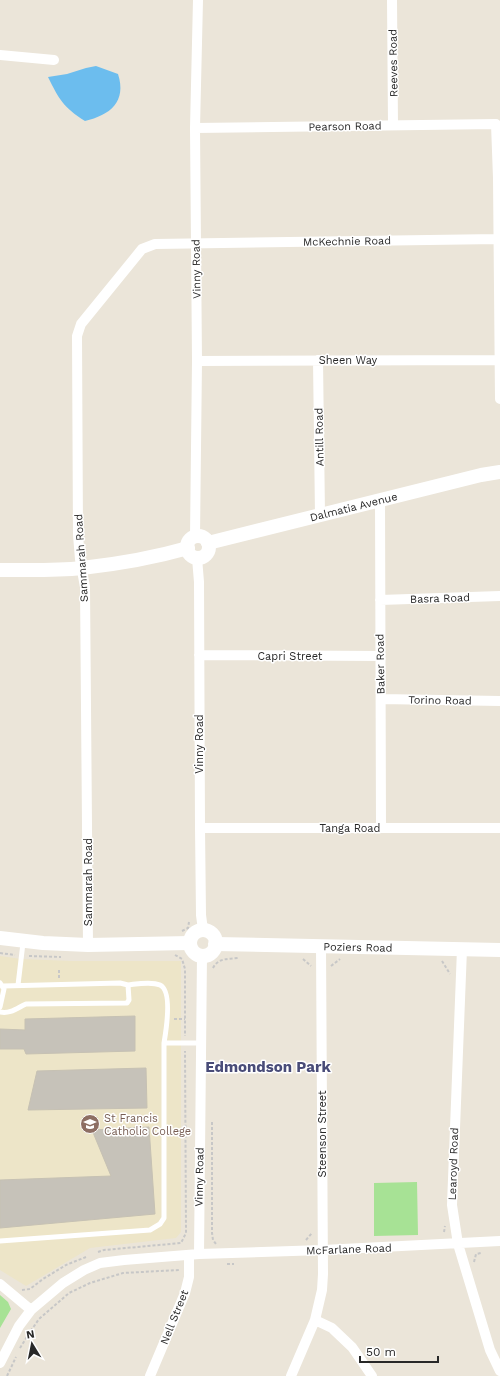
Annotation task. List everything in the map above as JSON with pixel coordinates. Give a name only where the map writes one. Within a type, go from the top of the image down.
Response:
[{"type":"street","name":"Vinny Road","points":[[198,0],[195,128],[197,547],[199,582],[201,915],[203,930]]},
{"type":"street","name":"Reeves Road","points":[[392,0],[393,125]]},
{"type":"street","points":[[0,55],[54,60]]},
{"type":"street","name":"Pearson Road","points":[[195,128],[496,124],[498,239]]},
{"type":"street","points":[[498,239],[500,399]]},
{"type":"street","name":"McKechnie Road","points":[[196,243],[498,239]]},
{"type":"street","name":"Sammarah Road","points":[[88,945],[85,587],[80,559],[78,535],[77,336],[83,321],[142,249],[154,244],[196,243]]},
{"type":"street","name":"Sheen Way","points":[[197,360],[499,360]]},
{"type":"street","name":"Antill Road","points":[[318,360],[320,515]]},
{"type":"street","name":"Dalmatia Avenue","points":[[0,570],[56,570],[82,568],[141,559],[197,547],[481,475],[500,472]]},
{"type":"street","name":"Baker Road","points":[[380,500],[381,828]]},
{"type":"street","name":"Basra Road","points":[[380,600],[500,596]]},
{"type":"street","name":"Capri Street","points":[[199,655],[380,656]]},
{"type":"street","name":"Torino Road","points":[[381,699],[500,701]]},
{"type":"street","name":"Tanga Road","points":[[200,828],[500,828]]},
{"type":"street","points":[[203,930],[214,936],[215,944],[212,951],[206,955],[202,955],[195,953],[190,943],[192,935],[195,932],[203,930]]},
{"type":"street","points":[[0,938],[43,943],[88,945],[190,943]]},
{"type":"street","name":"Poziers Road","points":[[215,944],[500,950]]},
{"type":"street","name":"Steenson Street","points":[[291,1376],[315,1320],[322,1290],[321,946]]},
{"type":"street","name":"Learoyd Road","points":[[462,950],[452,1205],[458,1244],[490,1350],[500,1371]]},
{"type":"street","name":"Vinny Road","points":[[194,1255],[201,1043],[202,955]]},
{"type":"street","name":"McFarlane Road","points":[[0,1363],[19,1326],[31,1310],[63,1283],[84,1270],[100,1263],[194,1255],[500,1242]]},
{"type":"street","name":"Nell Street","points":[[150,1376],[185,1293],[194,1255]]},
{"type":"street","points":[[0,1284],[31,1310]]},
{"type":"street","points":[[315,1320],[332,1328],[352,1347],[372,1376]]},
{"type":"lane","points":[[18,985],[23,940]]},
{"type":"lane","points":[[0,1007],[4,992],[1,985],[120,983],[152,984],[160,985],[164,989],[168,1019],[164,1043],[164,1218],[160,1224],[150,1230],[0,1241]]},
{"type":"lane","points":[[0,1012],[6,1013],[13,1011],[26,1004],[127,1003],[129,1000],[128,984]]},
{"type":"lane","points":[[164,1043],[201,1043]]},
{"type":"path","points":[[180,932],[188,928],[189,922]]},
{"type":"path","points":[[0,953],[62,957]]},
{"type":"path","points":[[92,1254],[104,1250],[181,1243],[186,1233],[185,969],[182,959],[174,955]]},
{"type":"path","points":[[213,969],[214,965],[221,959],[244,957]]},
{"type":"path","points":[[303,959],[311,966]]},
{"type":"path","points":[[330,966],[339,959],[346,959]]},
{"type":"path","points":[[436,961],[443,961],[450,973],[450,981]]},
{"type":"path","points":[[211,1116],[212,1233],[213,1240],[217,1245]]},
{"type":"path","points":[[445,1224],[444,1232],[446,1244]]},
{"type":"path","points":[[439,1234],[444,1232]]},
{"type":"path","points":[[475,1268],[474,1262],[476,1254],[486,1251]]},
{"type":"path","points":[[19,1287],[22,1290],[31,1290],[43,1279],[66,1265],[87,1257]]},
{"type":"path","points":[[227,1264],[235,1264]]},
{"type":"path","points":[[7,1376],[18,1352],[39,1319],[69,1293],[90,1283],[122,1273],[179,1270]]},
{"type":"shaded area","name":"St Francis Catholic College","points":[[0,956],[21,959],[72,961],[181,961],[181,1232],[176,1238],[90,1248],[26,1286],[0,1270]]},
{"type":"green space","points":[[417,1182],[418,1235],[374,1236],[374,1183]]},
{"type":"green space","points":[[0,1295],[8,1302],[11,1309],[0,1328]]},
{"type":"water","points":[[96,66],[118,74],[120,92],[118,100],[109,111],[85,121],[71,111],[62,102],[48,77],[67,74]]},
{"type":"building","points":[[135,1016],[135,1051],[26,1054],[24,1049],[0,1049],[0,1029],[25,1030],[25,1019]]},
{"type":"building","points":[[146,1068],[147,1108],[28,1110],[37,1071]]},
{"type":"building","points":[[149,1127],[155,1214],[0,1228],[0,1180],[111,1176],[92,1130]]},
{"type":"place","name":"St Francis Catholic College","points":[[90,1124]]},
{"type":"district","name":"Edmondson Park","points":[[268,1067]]}]
